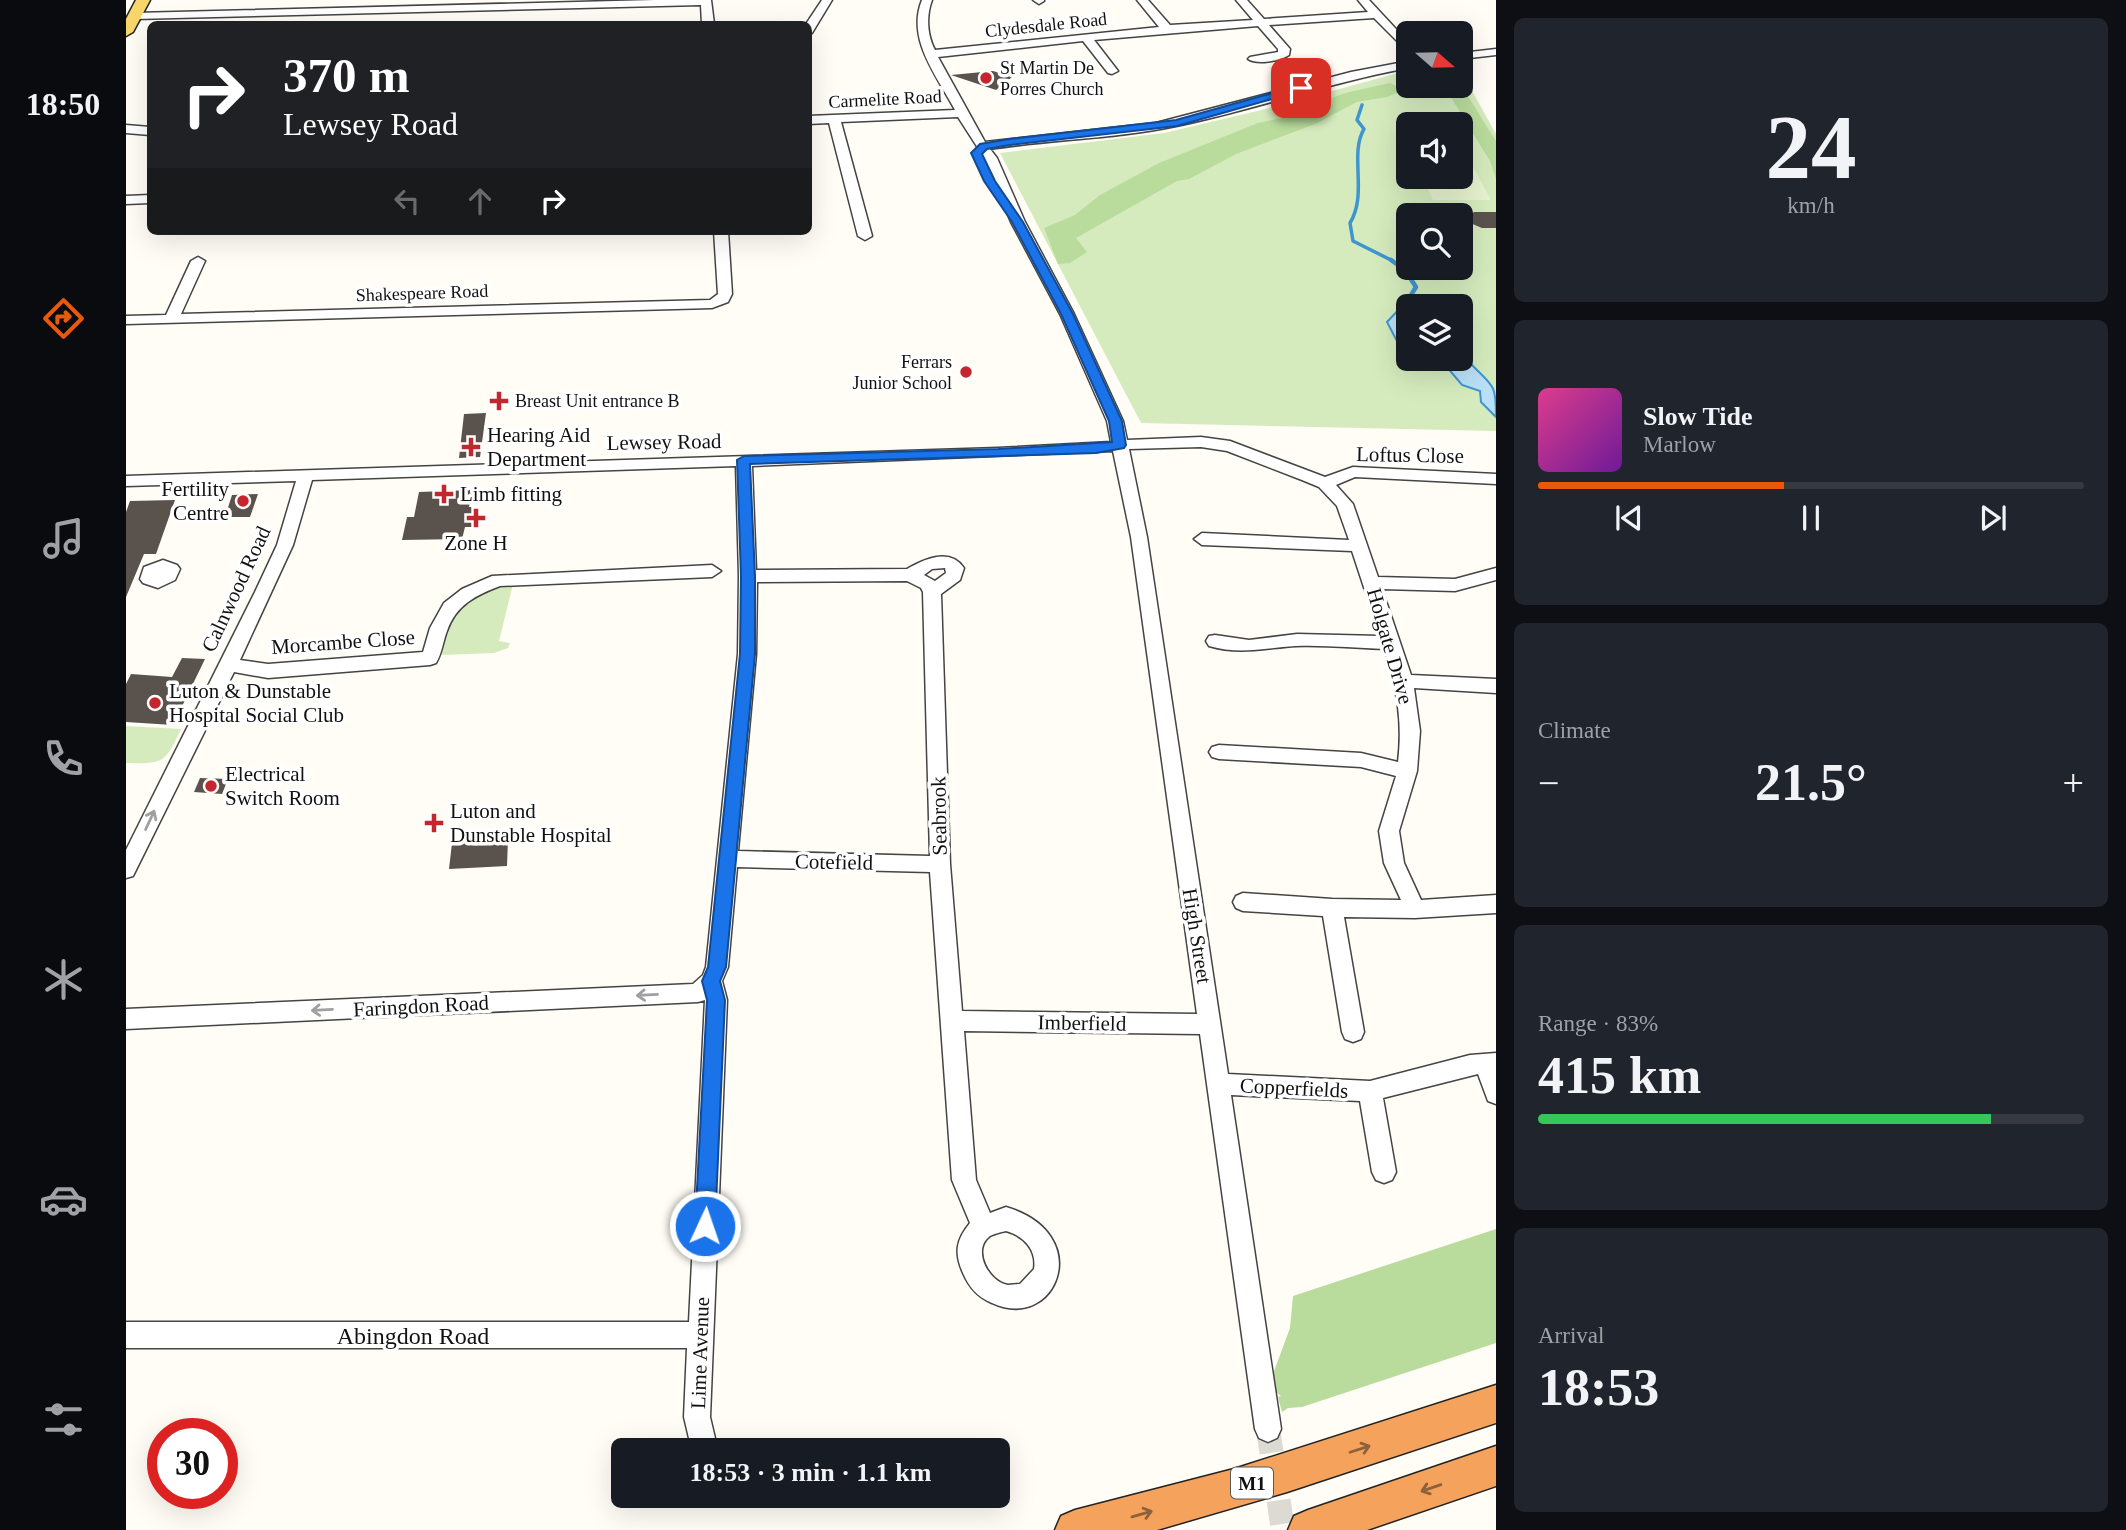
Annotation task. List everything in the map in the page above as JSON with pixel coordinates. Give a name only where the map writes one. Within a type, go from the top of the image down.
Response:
[{"type":"highway","name":"M1","points":[[1075,1530],[1127,1519],[1279,1475],[1496,1404]]},
{"type":"highway","points":[[1308,1530],[1496,1466]]},
{"type":"main road","points":[[126,32],[131,0]]},
{"type":"main road","points":[[130,12],[143,0]]},
{"type":"street","points":[[812,25],[827,0]]},
{"type":"street","points":[[927,0],[923,10],[924,40],[962,113],[984,146],[1177,123],[1323,81],[1396,67]]},
{"type":"street","points":[[1142,0],[1167,29]]},
{"type":"street","points":[[1241,0],[1284,49],[1283,55],[1254,59]]},
{"type":"street","points":[[1363,0],[1396,37]]},
{"type":"street","points":[[130,12],[707,1],[708,21]]},
{"type":"street","name":"Clydesdale Road","points":[[930,54],[1167,29],[1375,15]]},
{"type":"street","points":[[1086,38],[1112,71]]},
{"type":"street","points":[[1474,55],[1496,52]]},
{"type":"street","name":"Carmelite Road","points":[[812,120],[962,113]]},
{"type":"street","points":[[834,119],[865,236]]},
{"type":"street","points":[[126,129],[147,131]]},
{"type":"street","name":"High Street","points":[[984,146],[976,153],[989,181],[1018,222],[1070,322],[1115,421],[1139,537],[1268,1429]]},
{"type":"street","points":[[126,200],[147,199]]},
{"type":"street","name":"Shakespeare Road","points":[[126,320],[696,306],[718,303],[725,294],[721,235]]},
{"type":"street","points":[[172,318],[198,261]]},
{"type":"street","name":"Holgate Drive","points":[[1119,445],[1143,442],[1200,442],[1230,446],[1325,483],[1345,504],[1404,681],[1411,731],[1407,771],[1389,831],[1394,863],[1415,909]]},
{"type":"street","name":"Lewsey Road","points":[[126,481],[998,453],[1096,449],[1119,445]]},
{"type":"street","name":"Lime Avenue","points":[[702,1438],[697,1417],[699,1335],[716,1000],[711,981],[717,967],[747,654],[748,576],[744,460]]},
{"type":"street","name":"Loftus Close","points":[[1325,483],[1353,471],[1496,479]]},
{"type":"street","name":"Calnwood Road","points":[[126,870],[285,545],[306,474]]},
{"type":"street","points":[[1202,539],[1359,547]]},
{"type":"street","points":[[748,576],[909,575],[928,584],[932,592],[954,576],[955,568],[949,562],[928,564],[909,575]]},
{"type":"street","name":"Morcambe Close","points":[[227,664],[268,671],[430,658],[443,614],[455,601],[474,589],[498,580],[712,571]]},
{"type":"street","points":[[1372,583],[1455,585],[1496,574]]},
{"type":"street","name":"Seabrook","points":[[932,592],[940,864],[964,1180],[983,1226]]},
{"type":"street","points":[[1215,640],[1249,646],[1297,640],[1390,643]]},
{"type":"street","points":[[1404,681],[1496,686]]},
{"type":"street","points":[[1219,752],[1362,760],[1407,771]]},
{"type":"street","name":"Cotefield","points":[[727,859],[940,864]]},
{"type":"street","points":[[1243,902],[1332,908],[1415,909],[1496,904]]},
{"type":"street","points":[[1332,908],[1353,1032]]},
{"type":"street","name":"Faringdon Road","points":[[126,1019],[698,993],[711,981]]},
{"type":"street","name":"Imberfield","points":[[953,1021],[1211,1024]]},
{"type":"street","name":"Copperfields","points":[[1218,1084],[1370,1091],[1491,1063],[1496,1094]]},
{"type":"street","name":"Copperfields","points":[[1370,1091],[1384,1172]]},
{"type":"street","name":"Abingdon Road","points":[[126,1335],[699,1335]]},
{"type":"green space","points":[[1396,74],[1396,98],[1474,98],[1474,94],[1496,134],[1496,431],[1141,423],[1000,153],[1164,133]]},
{"type":"green space","points":[[1390,83],[1396,86],[1396,93],[1357,102],[1315,124],[1236,154],[1189,179],[1177,181],[1076,238],[1087,252],[1070,263],[1058,264],[1044,228],[1075,215],[1100,195],[1159,163],[1258,123],[1281,118],[1345,93]]},
{"type":"green space","points":[[1451,98],[1469,98],[1496,141],[1496,179],[1490,161],[1473,133],[1473,112],[1460,112]]},
{"type":"green space","points":[[1473,166],[1491,200],[1433,200],[1428,189],[1473,189]]},
{"type":"green space","points":[[513,584],[499,641],[510,643],[508,648],[494,653],[441,655],[438,650],[451,611],[494,586]]},
{"type":"green space","points":[[126,726],[181,729],[171,749],[162,759],[148,763],[126,763]]},
{"type":"green space","points":[[1496,1229],[1496,1343],[1282,1412],[1278,1397],[1281,1396],[1276,1392],[1273,1374],[1290,1328],[1293,1296]]},
{"type":"water","points":[[1396,312],[1396,339],[1387,322]]},
{"type":"water","points":[[1473,366],[1492,386],[1496,417],[1481,402],[1480,391],[1462,385],[1450,371],[1473,371]]},
{"type":"building","name":"St Martin De Porres Church","points":[[993,71],[1012,77],[996,90],[951,75]]},
{"type":"building","points":[[1496,212],[1496,228],[1482,228],[1473,224],[1473,213]]},
{"type":"building","points":[[486,413],[480,457],[459,458],[464,414]]},
{"type":"building","points":[[472,490],[469,507],[478,507],[472,527],[465,527],[462,539],[402,540],[407,517],[414,517],[419,492]]},
{"type":"building","name":"Fertility Centre","points":[[258,494],[250,517],[225,517],[232,495]]},
{"type":"building","points":[[175,500],[156,554],[144,554],[126,597],[126,512],[130,501]]},
{"type":"building","name":"Luton & Dunstable Hospital Social Club","points":[[182,658],[205,659],[173,725],[126,722],[126,684],[131,674],[172,677]]},
{"type":"building","name":"Electrical Switch Room","points":[[200,778],[228,779],[222,794],[194,792]]},
{"type":"building","points":[[508,839],[507,866],[449,869],[452,843]]},
{"type":"waterway","points":[[1362,105],[1357,120],[1364,129],[1358,150],[1358,200],[1350,223],[1353,241],[1391,260]]},
{"type":"waterway","points":[[1391,260],[1405,270],[1416,287],[1412,294]]},
{"type":"tunnel","points":[[1268,1429],[1283,1530]]},
{"type":"place","name":"St Martin De Porres Church","points":[[986,78]]},
{"type":"place","name":"Ferrars Junior School","points":[[966,372]]},
{"type":"place","name":"Breast Unit entrance B","points":[[499,401]]},
{"type":"place","name":"Hearing Aid Department","points":[[471,447]]},
{"type":"place","name":"Limb fitting","points":[[444,494]]},
{"type":"place","name":"Fertility Centre","points":[[243,501]]},
{"type":"place","name":"Zone H","points":[[476,518]]},
{"type":"place","name":"Luton & Dunstable Hospital Social Club","points":[[155,703]]},
{"type":"place","name":"Electrical Switch Room","points":[[211,786]]},
{"type":"place","name":"Luton and Dunstable Hospital","points":[[434,823]]},
{"type":"route","points":[[705,1226],[716,1000],[711,981],[717,967],[747,654],[748,576],[744,460],[998,453],[1096,449],[1119,445],[1115,421],[1067,314],[1018,222],[989,181],[976,153],[984,146],[1010,142],[1177,123],[1232,110],[1301,88]]}]
